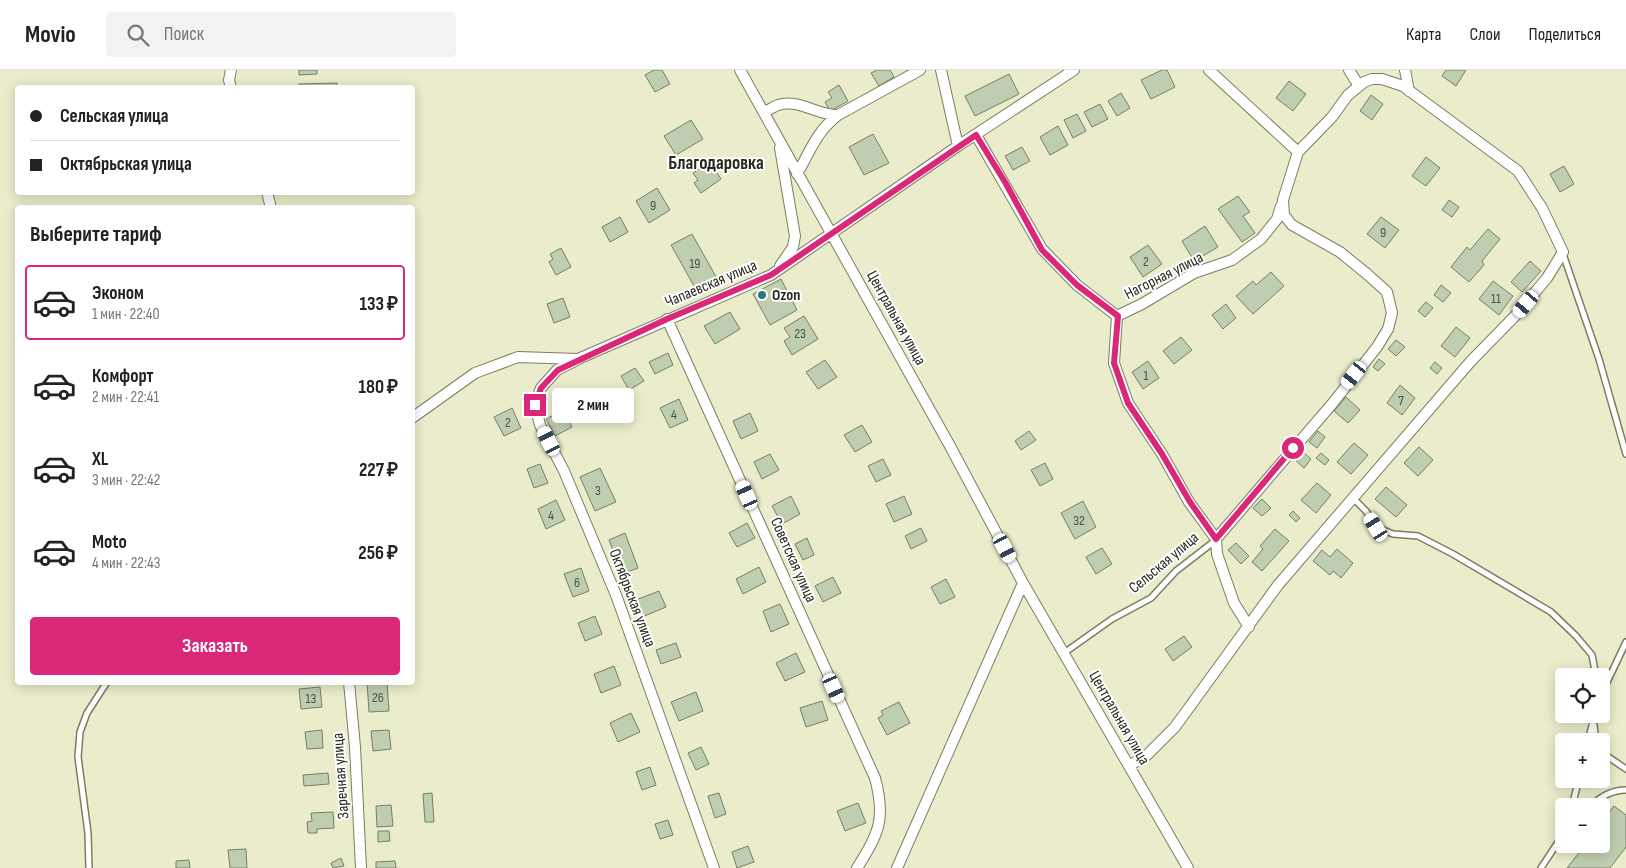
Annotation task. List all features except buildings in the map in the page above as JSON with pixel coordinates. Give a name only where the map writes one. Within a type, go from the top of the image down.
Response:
[{"type":"street","points":[[230,85],[231,70]]},
{"type":"street","name":"Центральная улица","points":[[740,70],[950,446],[1023,583],[1188,868]]},
{"type":"street","points":[[798,174],[820,130],[838,115],[920,70]]},
{"type":"street","points":[[941,70],[958,146]]},
{"type":"street","name":"Чапаевская улица","points":[[415,416],[475,373],[518,357],[578,360],[667,319],[771,275],[958,146],[1074,70]]},
{"type":"street","points":[[1129,766],[1147,755],[1175,727],[1278,585],[1471,361],[1515,316],[1547,278],[1563,252],[1542,208],[1518,171],[1403,86],[1382,79],[1372,79],[1359,86],[1348,95],[1332,117],[1298,152],[1209,70]]},
{"type":"street","points":[[1349,70],[1359,86]]},
{"type":"street","points":[[1405,70],[1409,91]]},
{"type":"street","points":[[764,112],[780,104],[792,104],[809,108],[828,116],[838,115]]},
{"type":"street","points":[[976,135],[1005,182],[1042,250],[1077,285],[1118,316],[1114,363],[1128,403],[1162,454],[1190,502],[1216,539],[1217,554],[1231,596],[1248,627]]},
{"type":"street","points":[[771,275],[785,260],[793,247],[795,236],[779,142]]},
{"type":"street","name":"Нагорная улица","points":[[1118,316],[1150,300],[1194,273],[1232,260],[1261,239],[1277,219],[1298,152]]},
{"type":"street","name":"Сельская улица","points":[[1216,539],[1332,404],[1371,354],[1388,329],[1392,313],[1387,292],[1340,252],[1292,225],[1284,216],[1283,200]]},
{"type":"street","name":"Советская улица","points":[[667,319],[875,778],[881,800],[879,828],[857,868]]},
{"type":"street","name":"Октябрьская улица","points":[[578,360],[558,370],[541,388],[535,405],[536,411],[540,425],[564,471],[616,595],[714,868]]},
{"type":"street","points":[[897,868],[1023,583]]},
{"type":"street","name":"Заречная улица","points":[[349,685],[355,747],[361,868]]},
{"type":"lane","points":[[1563,252],[1599,359],[1626,454]]},
{"type":"lane","points":[[1353,498],[1366,511],[1376,527],[1393,534],[1418,536],[1453,554],[1551,612],[1576,636],[1592,655],[1594,668]]},
{"type":"lane","name":"Сельская улица","points":[[1064,653],[1112,619],[1151,598],[1176,571],[1216,539]]},
{"type":"lane","points":[[1610,676],[1626,642]]},
{"type":"lane","points":[[89,868],[88,833],[78,757],[80,732],[87,713],[105,685]]},
{"type":"lane","points":[[1610,759],[1626,769]]},
{"type":"lane","points":[[1601,798],[1616,790],[1626,790]]},
{"type":"lane","points":[[1541,868],[1555,847]]},
{"type":"place","name":"Ozon","points":[[762,295]]},
{"type":"district","name":"Благодаровка","points":[[716,163]]},
{"type":"route","points":[[535,405],[541,388],[558,370],[667,319],[771,275],[976,135],[1005,182],[1042,250],[1077,285],[1118,316],[1114,363],[1128,403],[1162,454],[1190,502],[1216,539],[1293,448]]}]
